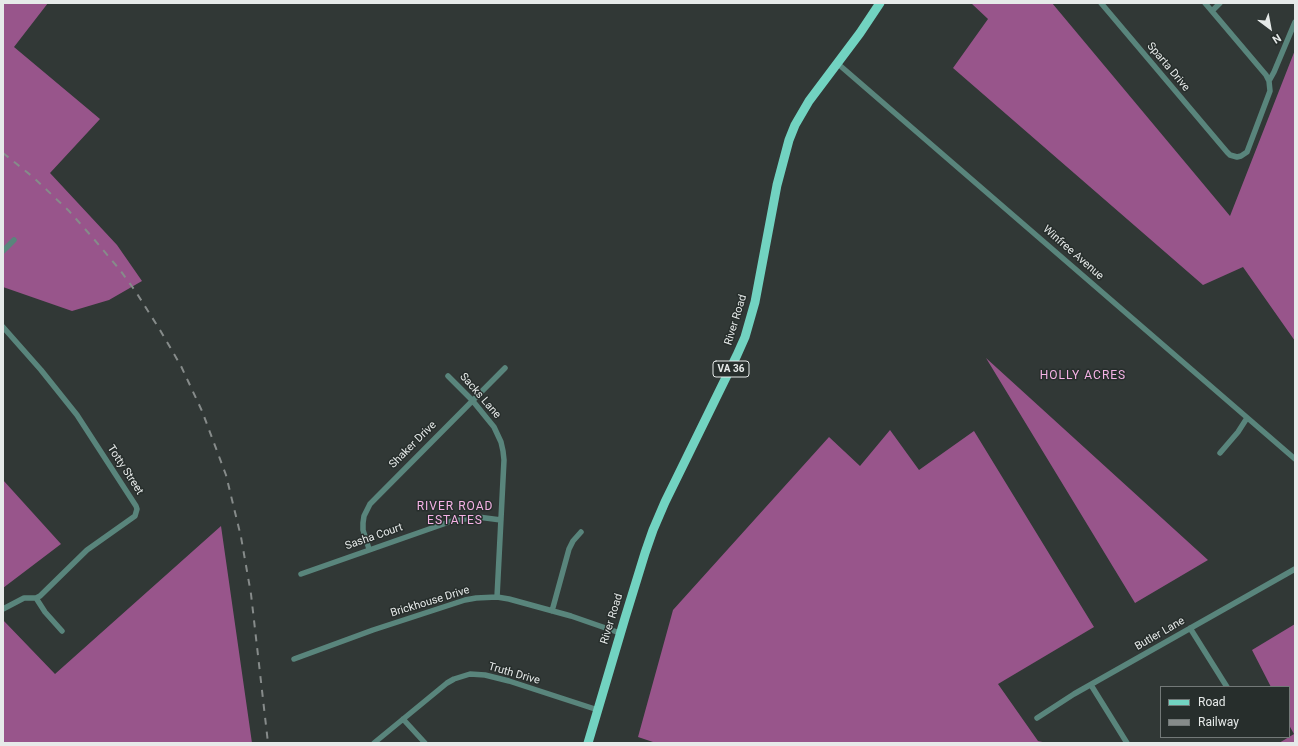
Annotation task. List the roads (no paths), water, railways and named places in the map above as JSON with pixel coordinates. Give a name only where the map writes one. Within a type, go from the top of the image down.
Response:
[{"type":"main road","name":"River Road","points":[[588,743],[620,633],[653,530],[665,502],[745,337],[755,302],[777,185],[789,140],[805,106],[860,33],[880,3]]},
{"type":"street","name":"Sparta Drive","points":[[1101,3],[1220,144],[1233,157],[1241,156],[1247,152],[1270,91],[1269,81]]},
{"type":"street","points":[[1205,3],[1266,75],[1269,81]]},
{"type":"street","points":[[1212,11],[1220,3]]},
{"type":"street","points":[[1269,81],[1277,67],[1295,22]]},
{"type":"street","name":"Winfree Avenue","points":[[837,63],[1295,459]]},
{"type":"street","points":[[3,251],[14,240]]},
{"type":"street","name":"Totty Street","points":[[3,327],[64,398],[138,509],[135,516],[87,550],[40,596],[36,598],[24,598],[3,609]]},
{"type":"street","name":"Shaker Drive","points":[[369,549],[363,530],[363,523],[364,516],[370,504],[505,368]]},
{"type":"street","name":"Sacks Lane","points":[[448,376],[472,400],[494,427],[501,442],[503,451],[504,460],[497,597]]},
{"type":"street","points":[[1220,453],[1238,432],[1247,418]]},
{"type":"street","name":"Sasha Court","points":[[302,574],[369,549],[452,521],[478,518],[501,520]]},
{"type":"street","points":[[552,611],[569,549],[581,532]]},
{"type":"street","name":"Butler Lane","points":[[1037,718],[1091,685],[1295,569]]},
{"type":"street","name":"Brickhouse Drive","points":[[294,659],[373,630],[465,600],[487,597],[497,597],[552,611],[620,633]]},
{"type":"street","points":[[36,598],[45,612],[62,631]]},
{"type":"street","points":[[1190,628],[1226,686]]},
{"type":"street","name":"Truth Drive","points":[[374,743],[446,683],[470,674],[485,675],[598,710]]},
{"type":"street","points":[[1091,685],[1127,743]]},
{"type":"street","points":[[403,718],[425,743]]},
{"type":"railway","points":[[3,153],[33,177],[69,211],[120,270],[136,292],[181,366],[202,411],[226,475],[241,537],[251,594],[268,743]]},
{"type":"district","name":"HOLLY ACRES","points":[[1083,376]]},
{"type":"district","name":"RIVER ROAD ESTATES","points":[[455,514]]}]
